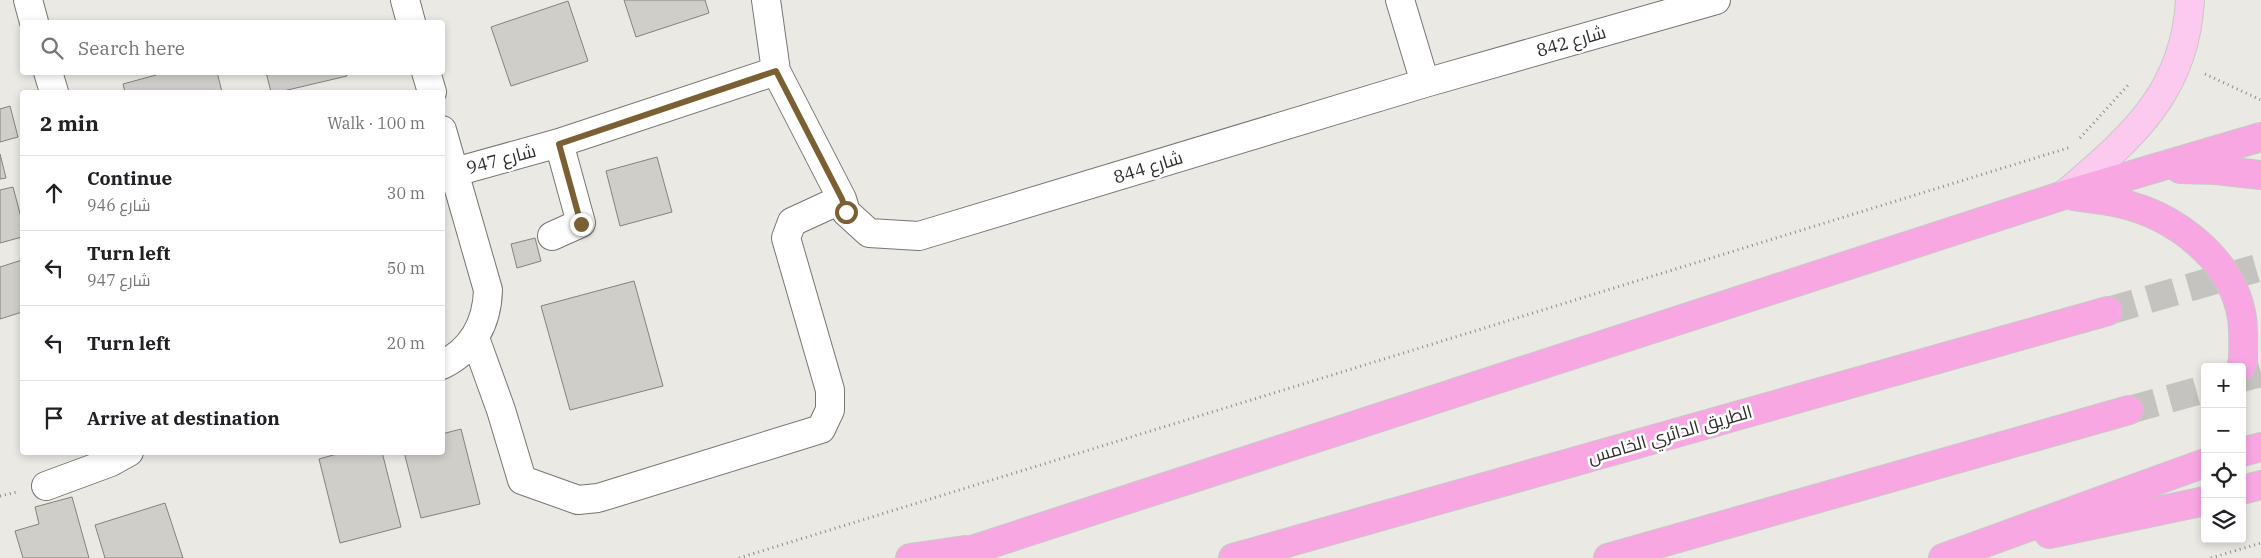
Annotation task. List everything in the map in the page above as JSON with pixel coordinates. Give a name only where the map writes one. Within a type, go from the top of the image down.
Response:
[{"type":"highway","points":[[947,558],[2064,195],[2261,138]]},
{"type":"highway","points":[[2158,168],[2216,170],[2261,175]]},
{"type":"highway","points":[[2064,195],[2120,203],[2166,220],[2205,248],[2230,282],[2242,318],[2243,363]]},
{"type":"highway","name":"الطريق الدائري الخامس","points":[[1233,558],[2108,311]]},
{"type":"highway","points":[[1608,558],[2129,410]]},
{"type":"highway","points":[[2246,451],[2261,447]]},
{"type":"highway","points":[[1951,556],[2196,465],[2201,453]]},
{"type":"highway","points":[[2246,489],[2261,485]]},
{"type":"highway","points":[[1951,556],[2201,502]]},
{"type":"highway","points":[[910,558],[974,549]]},
{"type":"main road","points":[[2064,195],[2115,151],[2143,120],[2164,92],[2179,62],[2189,17],[2190,0]]},
{"type":"street","points":[[28,0],[33,20]]},
{"type":"street","points":[[405,0],[410,20]]},
{"type":"street","points":[[445,363],[464,351],[475,338],[501,410],[522,480],[578,500],[598,498],[821,429],[830,410],[830,390],[786,238],[792,222],[842,199],[776,71],[766,0]]},
{"type":"street","points":[[1400,0],[1425,83]]},
{"type":"street","name":"شارع 842","points":[[1425,83],[1716,0]]},
{"type":"street","name":"شارع 947","points":[[455,172],[559,144],[776,71]]},
{"type":"street","points":[[49,75],[53,90]]},
{"type":"street","points":[[427,75],[431,90]]},
{"type":"street","name":"شارع 844","points":[[842,199],[846,212],[870,234],[919,236],[1425,83]]},
{"type":"street","name":"شارع 947","points":[[445,140],[488,290],[487,307],[483,323],[475,338]]},
{"type":"street","points":[[552,236],[581,224],[559,144]]},
{"type":"street","points":[[46,486],[111,462],[124,455]]},
{"type":"path","points":[[2179,62],[2261,100]]},
{"type":"path","points":[[740,558],[2072,147],[2136,77]]},
{"type":"path","points":[[2211,558],[2261,543]]},
{"type":"building","points":[[624,0],[705,0],[709,13],[636,37]]},
{"type":"building","points":[[568,1],[588,61],[511,86],[491,27]]},
{"type":"building","points":[[156,75],[218,75],[222,90],[124,90],[123,84]]},
{"type":"building","points":[[267,75],[347,76],[288,90],[270,90]]},
{"type":"building","points":[[10,106],[18,137],[0,142],[0,109]]},
{"type":"building","points":[[0,154],[6,178],[0,179]]},
{"type":"building","points":[[657,157],[672,212],[620,226],[606,171]]},
{"type":"building","points":[[13,187],[20,213],[20,238],[0,243],[0,190]]},
{"type":"building","points":[[535,238],[541,261],[517,268],[511,244]]},
{"type":"building","points":[[20,261],[20,313],[0,319],[0,267]]},
{"type":"building","points":[[634,281],[663,386],[570,410],[541,306]]},
{"type":"building","points":[[461,429],[480,504],[421,518],[405,455],[445,455],[445,433]]},
{"type":"building","points":[[333,455],[383,455],[401,527],[340,543],[319,459]]},
{"type":"building","points":[[72,497],[89,558],[23,558],[15,531],[39,524],[35,507]]},
{"type":"building","points":[[165,503],[183,558],[105,558],[95,525]]},
{"type":"tunnel","points":[[2108,311],[2261,267]]},
{"type":"tunnel","points":[[2246,377],[2261,373]]},
{"type":"tunnel","points":[[2129,410],[2201,390]]},
{"type":"route","points":[[581,224],[559,144],[776,71],[842,199],[846,212]]}]
